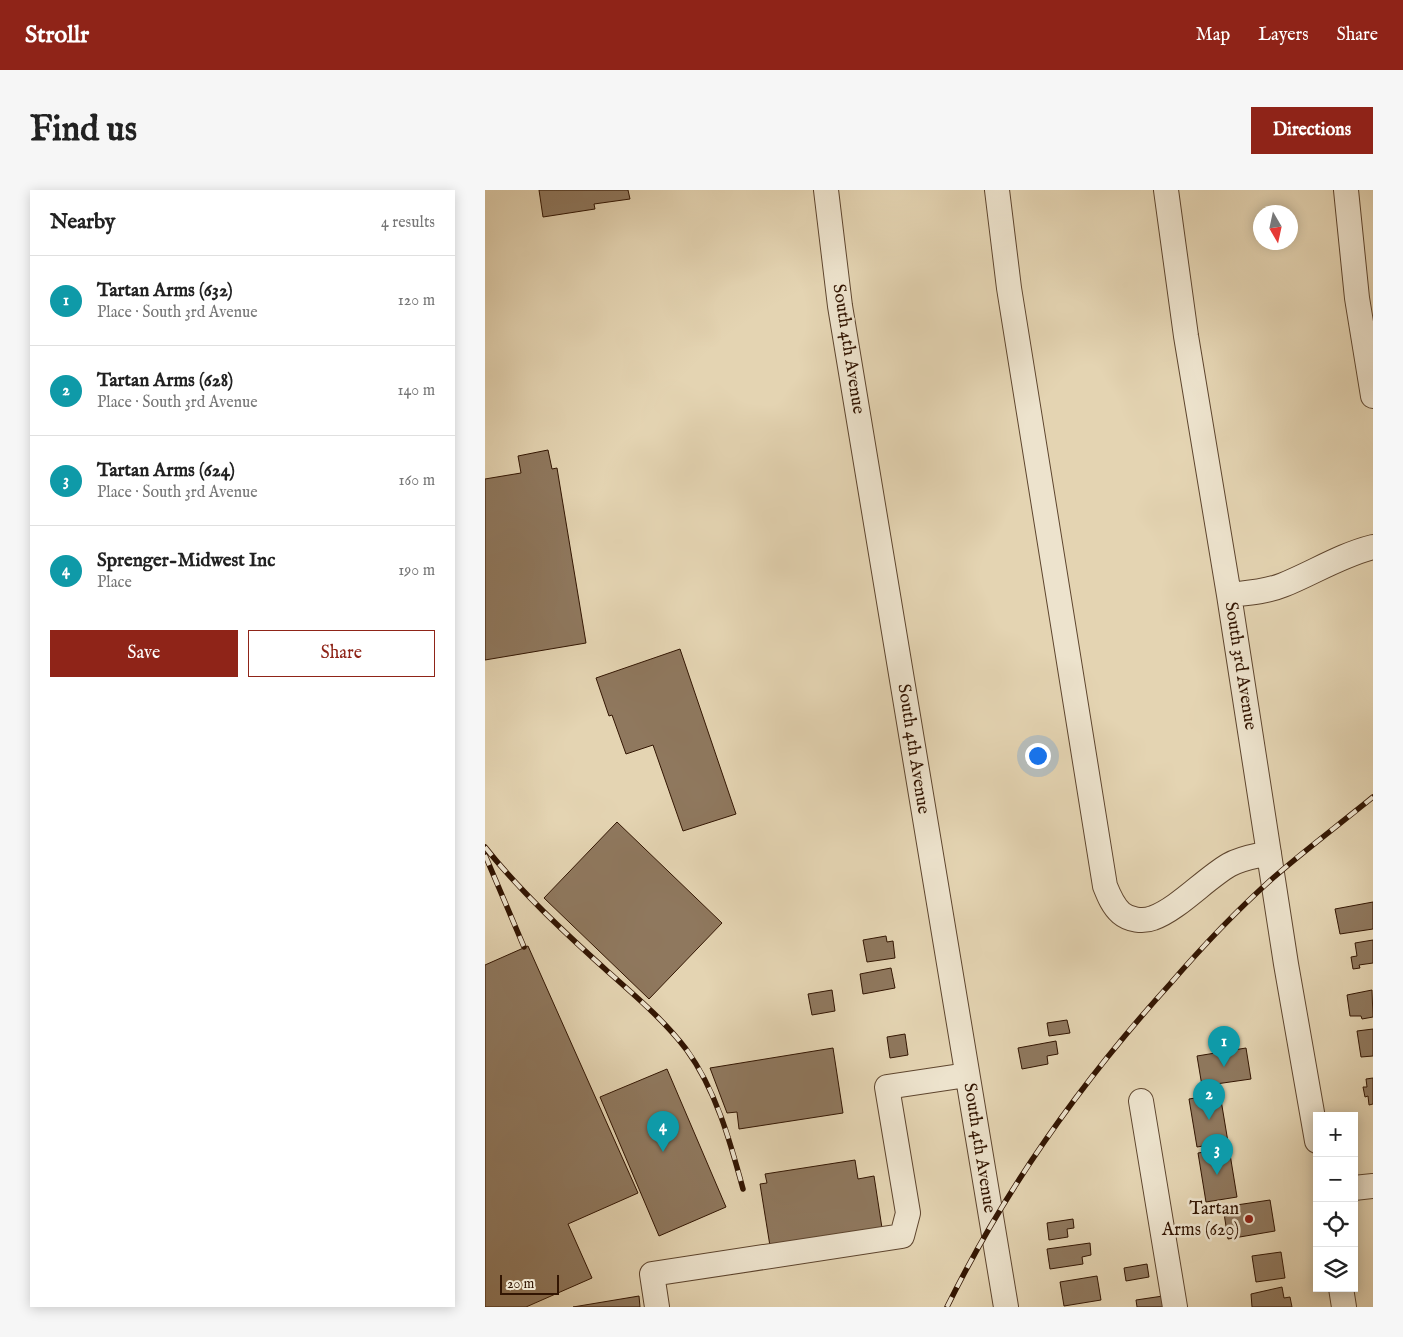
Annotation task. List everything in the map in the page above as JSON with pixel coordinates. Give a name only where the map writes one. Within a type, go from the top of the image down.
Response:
[{"type":"street","name":"South 4th Avenue","points":[[826,190],[840,306],[1006,1307]]},
{"type":"street","points":[[997,190],[1009,288],[1105,886],[1111,900],[1121,912],[1130,918],[1152,918],[1163,913],[1231,864],[1245,858],[1269,853]]},
{"type":"street","name":"South 3rd Avenue","points":[[1166,190],[1186,336],[1313,1117]]},
{"type":"street","points":[[1346,190],[1357,298],[1373,396]]},
{"type":"street","points":[[1229,596],[1281,586],[1344,556],[1373,547]]},
{"type":"street","points":[[657,1307],[652,1274],[902,1236],[908,1213],[887,1087],[967,1075]]},
{"type":"street","points":[[1141,1100],[1175,1307]]},
{"type":"street","points":[[1358,1188],[1373,1186]]},
{"type":"street","points":[[1342,1292],[1344,1307]]},
{"type":"building","points":[[539,190],[628,190],[630,199],[594,204],[595,209],[543,217]]},
{"type":"building","points":[[548,450],[552,469],[557,468],[586,643],[485,660],[485,479],[521,473],[518,456]]},
{"type":"building","points":[[680,649],[736,814],[683,831],[653,745],[626,754],[612,715],[609,716],[596,678]]},
{"type":"building","points":[[617,822],[722,923],[649,999],[544,898]]},
{"type":"building","points":[[1373,902],[1373,929],[1340,934],[1335,909]]},
{"type":"building","points":[[886,936],[887,942],[893,941],[895,958],[867,962],[863,940]]},
{"type":"building","points":[[1373,940],[1373,963],[1359,965],[1360,968],[1353,969],[1351,957],[1357,956],[1355,943]]},
{"type":"building","points":[[528,946],[638,1193],[568,1224],[592,1278],[526,1307],[485,1307],[485,965]]},
{"type":"building","points":[[891,968],[895,988],[863,994],[860,974]]},
{"type":"building","points":[[832,990],[835,1011],[812,1015],[808,994]]},
{"type":"building","points":[[1372,990],[1373,1017],[1362,1019],[1361,1016],[1350,1016],[1347,995]]},
{"type":"building","points":[[1067,1020],[1070,1033],[1049,1036],[1047,1023]]},
{"type":"building","points":[[1373,1029],[1373,1056],[1361,1057],[1357,1031]]},
{"type":"building","points":[[905,1034],[908,1055],[890,1058],[887,1037]]},
{"type":"building","points":[[1056,1041],[1058,1054],[1047,1056],[1048,1064],[1022,1069],[1018,1048]]},
{"type":"building","points":[[833,1048],[843,1113],[739,1129],[737,1112],[727,1113],[710,1068]]},
{"type":"building","points":[[1246,1048],[1251,1079],[1202,1086],[1197,1056]]},
{"type":"building","points":[[667,1069],[726,1207],[659,1236],[600,1097]]},
{"type":"building","points":[[1373,1078],[1373,1104],[1369,1105],[1368,1096],[1365,1097],[1363,1087],[1367,1087],[1366,1079]]},
{"type":"building","points":[[1220,1094],[1228,1142],[1197,1147],[1189,1099]]},
{"type":"building","points":[[1229,1148],[1237,1197],[1206,1202],[1198,1153]]},
{"type":"building","points":[[855,1160],[858,1179],[874,1176],[882,1228],[770,1246],[760,1184],[767,1183],[765,1174]]},
{"type":"building","name":"Tartan Arms (620)","points":[[1270,1200],[1275,1231],[1228,1239],[1223,1207]]},
{"type":"building","points":[[1073,1219],[1074,1228],[1067,1229],[1068,1237],[1049,1240],[1047,1223]]},
{"type":"building","points":[[1090,1243],[1091,1255],[1082,1257],[1083,1264],[1050,1269],[1047,1249]]},
{"type":"building","points":[[1281,1252],[1285,1278],[1256,1282],[1252,1256]]},
{"type":"building","points":[[1147,1264],[1149,1277],[1126,1281],[1124,1268]]},
{"type":"building","points":[[1097,1276],[1101,1300],[1064,1306],[1060,1282]]},
{"type":"building","points":[[1282,1287],[1284,1298],[1290,1297],[1292,1307],[1252,1307],[1251,1294]]},
{"type":"building","points":[[639,1296],[640,1307],[573,1307]]},
{"type":"building","points":[[1163,1296],[1165,1307],[1137,1307],[1136,1300]]},
{"type":"railway","points":[[947,1307],[994,1220],[1020,1179],[1047,1138],[1106,1059],[1194,956],[1246,903],[1273,878],[1373,797]]},
{"type":"railway","points":[[485,847],[542,910],[668,1027],[686,1049],[706,1081],[721,1116],[743,1189]]},
{"type":"railway","points":[[485,855],[524,947]]},
{"type":"place","name":"Tartan Arms (632)","points":[[1224,1067]]},
{"type":"place","name":"Tartan Arms (628)","points":[[1209,1120]]},
{"type":"place","name":"Sprenger-Midwest Inc","points":[[663,1152]]},
{"type":"place","name":"Tartan Arms (624)","points":[[1217,1175]]},
{"type":"place","name":"Tartan Arms (620)","points":[[1249,1219]]}]
